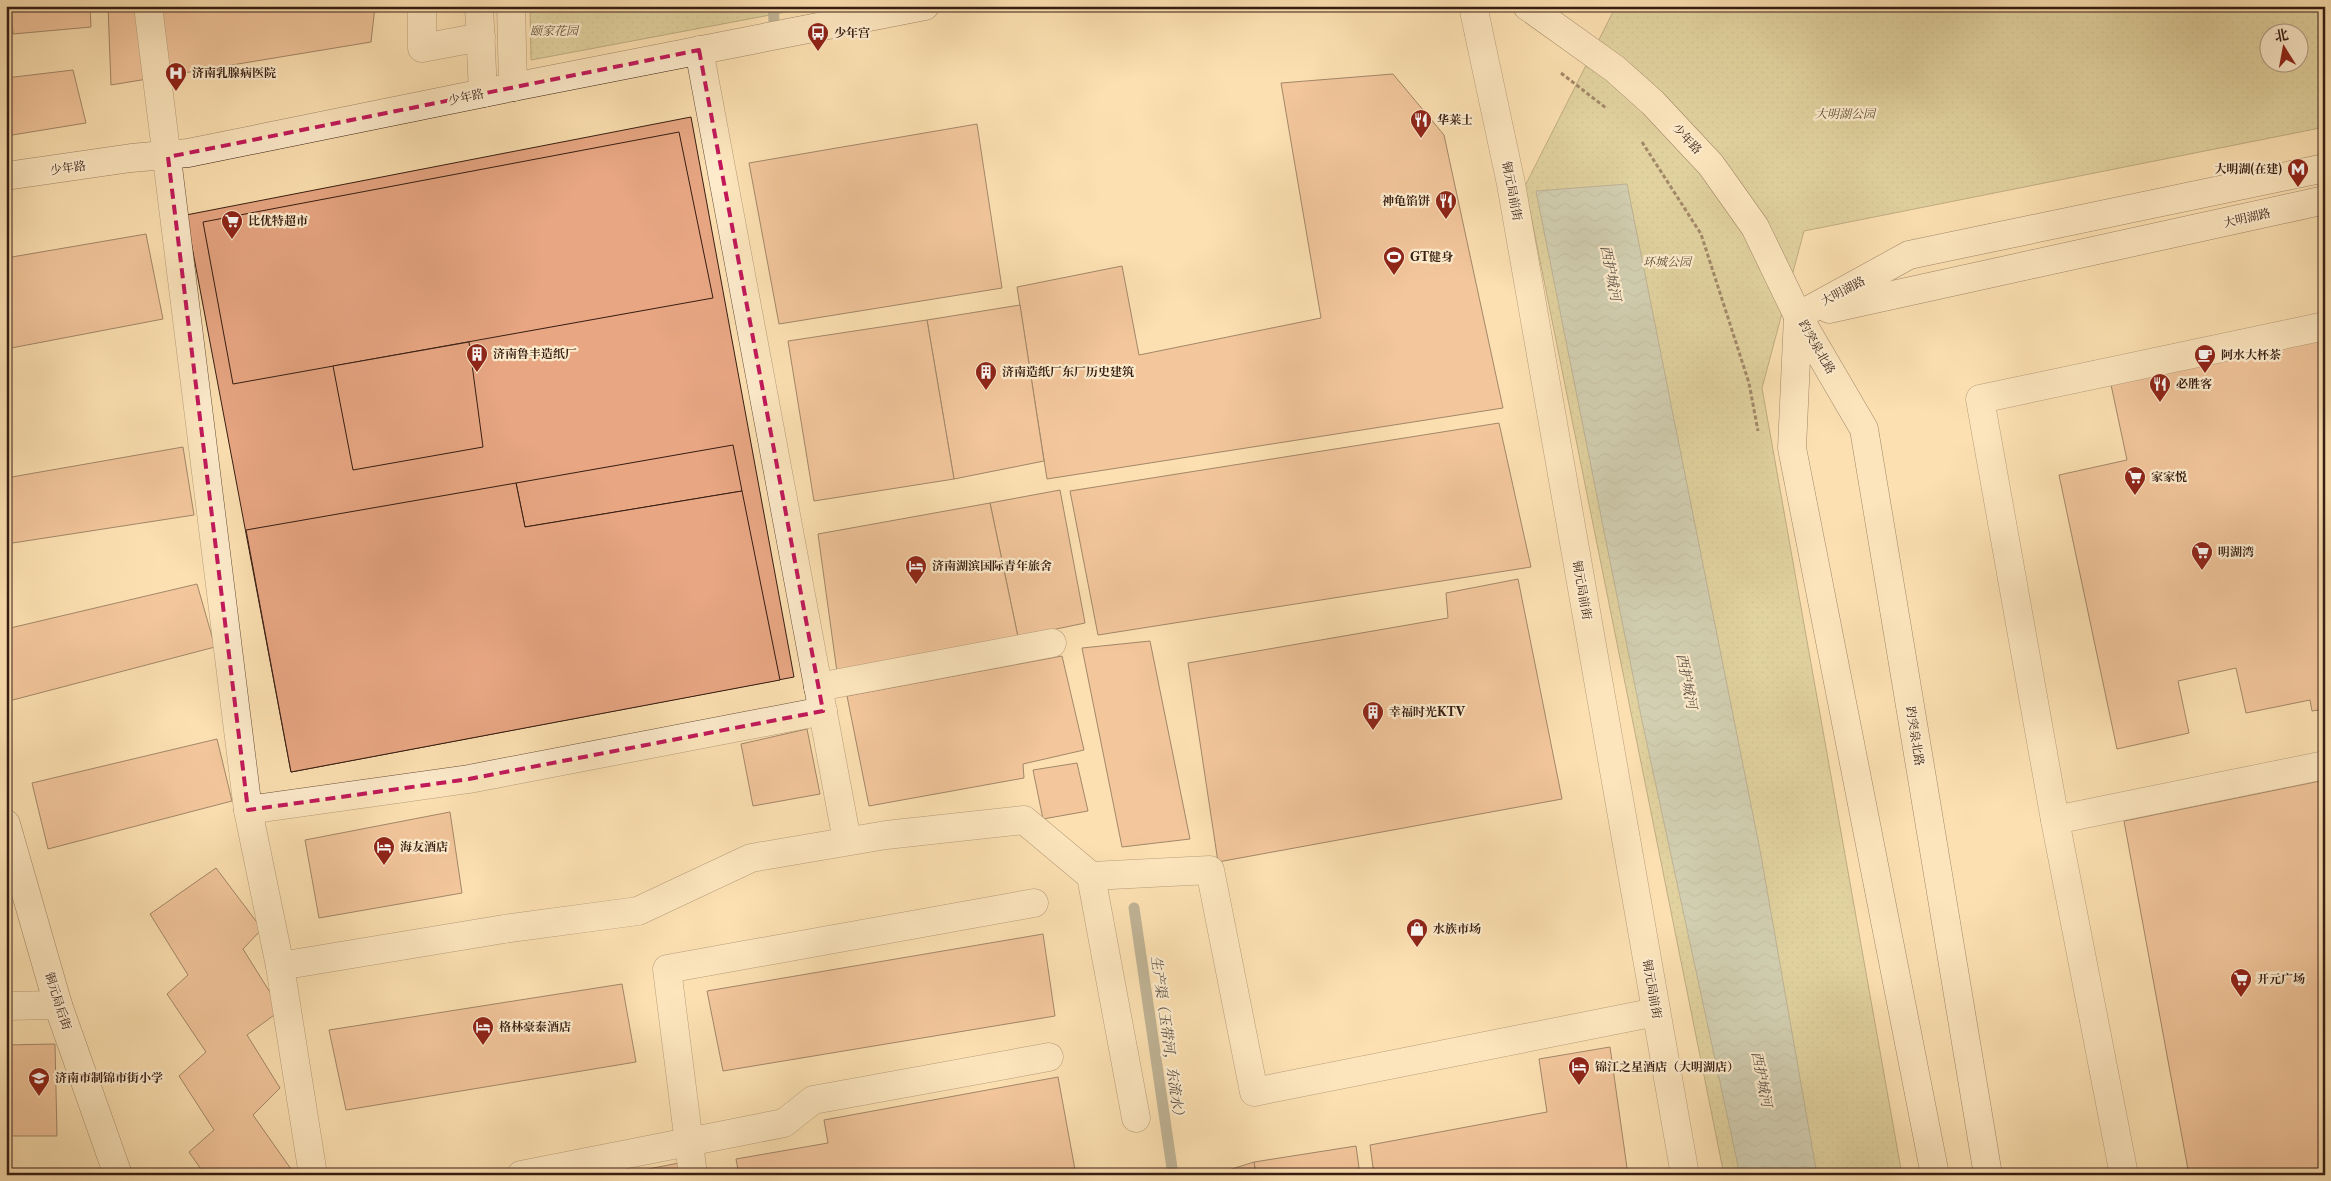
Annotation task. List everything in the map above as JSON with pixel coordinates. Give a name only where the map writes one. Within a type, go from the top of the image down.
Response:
[{"type":"street","points":[[148,6],[248,810],[280,966],[313,1175]]},
{"type":"street","points":[[422,6],[422,48],[481,37]]},
{"type":"street","points":[[480,6],[483,93]]},
{"type":"street","points":[[511,6],[513,87]]},
{"type":"street","name":"少年路","points":[[6,176],[131,158],[168,157],[925,6]]},
{"type":"street","name":"铜元局前街","points":[[1473,6],[1511,184],[1685,1175]]},
{"type":"street","name":"少年路","points":[[1526,6],[1615,69],[1653,103],[1711,165],[1756,227],[1798,316]]},
{"type":"street","points":[[699,50],[847,841]]},
{"type":"street","name":"大明湖路","points":[[1798,316],[1909,255],[2325,168]]},
{"type":"street","name":"大明湖路","points":[[1798,316],[2325,200]]},
{"type":"street","name":"趵突泉北路","points":[[1798,316],[1792,448],[1935,1175]]},
{"type":"street","name":"趵突泉北路","points":[[1798,316],[1864,429],[1988,1175]]},
{"type":"street","points":[[2124,1175],[2055,820],[1980,399],[2325,326]]},
{"type":"street","points":[[248,810],[469,779],[820,699],[1052,643]]},
{"type":"street","points":[[2055,820],[2325,766]]},
{"type":"street","points":[[280,966],[504,929],[638,911],[751,858],[847,841],[1024,820],[1091,876],[1136,1118]]},
{"type":"street","name":"铜元局后街","points":[[6,824],[58,1005],[118,1175]]},
{"type":"street","points":[[1091,876],[1210,870],[1254,1092],[1656,1012]]},
{"type":"street","points":[[693,1175],[667,970],[1034,903]]},
{"type":"street","points":[[6,1006],[58,1005]]},
{"type":"street","points":[[521,1175],[784,1123],[814,1100],[1049,1057]]},
{"type":"path","points":[[1558,71],[1611,112]]},
{"type":"path","points":[[1639,137],[1701,234],[1749,383],[1760,438]]},
{"type":"highlighted area","points":[[699,50],[823,711],[469,779],[248,810],[168,157]]},
{"type":"green space","name":"颐家花园","points":[[530,6],[818,6],[531,60]]},
{"type":"green space","name":"环城公园","points":[[1616,6],[2325,6],[2325,127],[1804,231],[1762,388],[1902,1175],[1724,1175],[1525,186]]},
{"type":"water","name":"西护城河","points":[[1627,184],[1760,850],[1817,1175],[1740,1175],[1641,716],[1536,191]]},
{"type":"building","points":[[11,6],[90,6],[91,27],[13,34]]},
{"type":"building","points":[[108,6],[375,6],[371,42],[111,85]]},
{"type":"building","points":[[73,70],[86,123],[6,136],[6,78]]},
{"type":"building","name":"GT健身","points":[[1393,74],[1444,135],[1503,408],[1047,479],[1017,287],[1122,266],[1139,355],[1321,318],[1281,83]]},
{"type":"building","name":"济南鲁丰造纸厂","points":[[691,117],[794,677],[291,772],[186,215]]},
{"type":"building","points":[[977,124],[1002,288],[779,324],[749,163]]},
{"type":"building","points":[[679,132],[713,298],[233,384],[203,222]]},
{"type":"building","points":[[146,234],[163,319],[6,349],[6,258]]},
{"type":"building","name":"济南造纸厂东厂历史建筑","points":[[1020,305],[1044,461],[954,479],[927,320]]},
{"type":"building","points":[[927,320],[954,479],[814,501],[788,341]]},
{"type":"building","name":"明湖湾","points":[[2325,335],[2325,709],[2312,711],[2310,700],[2246,713],[2236,668],[2178,681],[2189,733],[2117,749],[2059,475],[2127,460],[2110,380]]},
{"type":"building","points":[[469,342],[483,447],[353,470],[333,366]]},
{"type":"building","points":[[6,420],[10,447],[6,448]]},
{"type":"building","points":[[1499,423],[1531,567],[1098,635],[1070,491]]},
{"type":"building","points":[[733,445],[742,491],[525,527],[516,483]]},
{"type":"building","points":[[183,447],[194,515],[6,544],[6,478]]},
{"type":"building","points":[[516,483],[525,527],[742,491],[780,680],[291,772],[246,530]]},
{"type":"building","points":[[1060,490],[1085,623],[1018,637],[990,503]]},
{"type":"building","name":"济南湖滨国际青年旅舍","points":[[990,503],[1018,637],[837,672],[818,534]]},
{"type":"building","name":"幸福时光KTV","points":[[1518,579],[1562,799],[1218,862],[1188,663],[1448,618],[1446,593]]},
{"type":"building","points":[[197,584],[215,647],[9,701],[6,690],[6,629]]},
{"type":"building","points":[[1150,641],[1190,839],[1122,847],[1082,648]]},
{"type":"building","points":[[1062,656],[1084,750],[1023,764],[1024,778],[869,806],[847,696]]},
{"type":"building","points":[[807,729],[820,794],[753,806],[741,744]]},
{"type":"building","points":[[217,739],[232,801],[48,849],[32,783]]},
{"type":"building","points":[[1077,763],[1088,811],[1043,819],[1033,770]]},
{"type":"building","name":"开元广场","points":[[2325,780],[2325,1175],[2189,1175],[2124,821]]},
{"type":"building","name":"海友酒店","points":[[450,812],[462,893],[319,918],[305,840]]},
{"type":"building","points":[[216,868],[262,929],[243,949],[281,1010],[247,1035],[280,1088],[253,1115],[291,1169],[281,1175],[205,1175],[189,1152],[214,1130],[179,1076],[206,1052],[167,994],[188,975],[150,914]]},
{"type":"building","points":[[1043,934],[1055,1016],[723,1071],[707,991]]},
{"type":"building","name":"格林豪泰酒店","points":[[622,984],[636,1062],[346,1110],[329,1030]]},
{"type":"building","points":[[55,1044],[57,1136],[6,1136],[6,1045]]},
{"type":"building","name":"锦江之星酒店（大明湖店）","points":[[1610,1047],[1628,1175],[1374,1175],[1370,1145],[1547,1112],[1539,1059]]},
{"type":"building","points":[[1058,1077],[1076,1175],[739,1175],[736,1159],[828,1143],[824,1120]]},
{"type":"building","points":[[1356,1146],[1360,1175],[1256,1175],[1254,1162]]},
{"type":"building","points":[[1254,1162],[1256,1175],[1213,1175]]},
{"type":"building","points":[[679,1163],[681,1175],[617,1175]]},
{"type":"waterway","points":[[773,6],[774,21]]},
{"type":"waterway","name":"生产渠（玉带河，东流水）","points":[[1134,908],[1173,1175]]},
{"type":"place","name":"少年宫","points":[[818,52]]},
{"type":"place","name":"济南乳腺病医院","points":[[176,92]]},
{"type":"place","name":"华莱士","points":[[1421,139]]},
{"type":"place","name":"大明湖(在建)","points":[[2298,188]]},
{"type":"place","name":"神龟馅饼","points":[[1446,220]]},
{"type":"place","name":"比优特超市","points":[[232,240]]},
{"type":"place","name":"GT健身","points":[[1394,276]]},
{"type":"place","name":"济南鲁丰造纸厂","points":[[477,373]]},
{"type":"place","name":"阿水大杯茶","points":[[2205,374]]},
{"type":"place","name":"济南造纸厂东厂历史建筑","points":[[986,391]]},
{"type":"place","name":"必胜客","points":[[2160,403]]},
{"type":"place","name":"家家悦","points":[[2135,496]]},
{"type":"place","name":"明湖湾","points":[[2202,571]]},
{"type":"place","name":"济南湖滨国际青年旅舍","points":[[916,585]]},
{"type":"place","name":"幸福时光KTV","points":[[1373,731]]},
{"type":"place","name":"海友酒店","points":[[384,866]]},
{"type":"place","name":"水族市场","points":[[1417,948]]},
{"type":"place","name":"开元广场","points":[[2241,998]]},
{"type":"place","name":"格林豪泰酒店","points":[[483,1046]]},
{"type":"place","name":"锦江之星酒店（大明湖店）","points":[[1579,1086]]},
{"type":"place","name":"济南市制锦市街小学","points":[[39,1097]]},
{"type":"park label","name":"大明湖公园","points":[[1845,114]]}]
